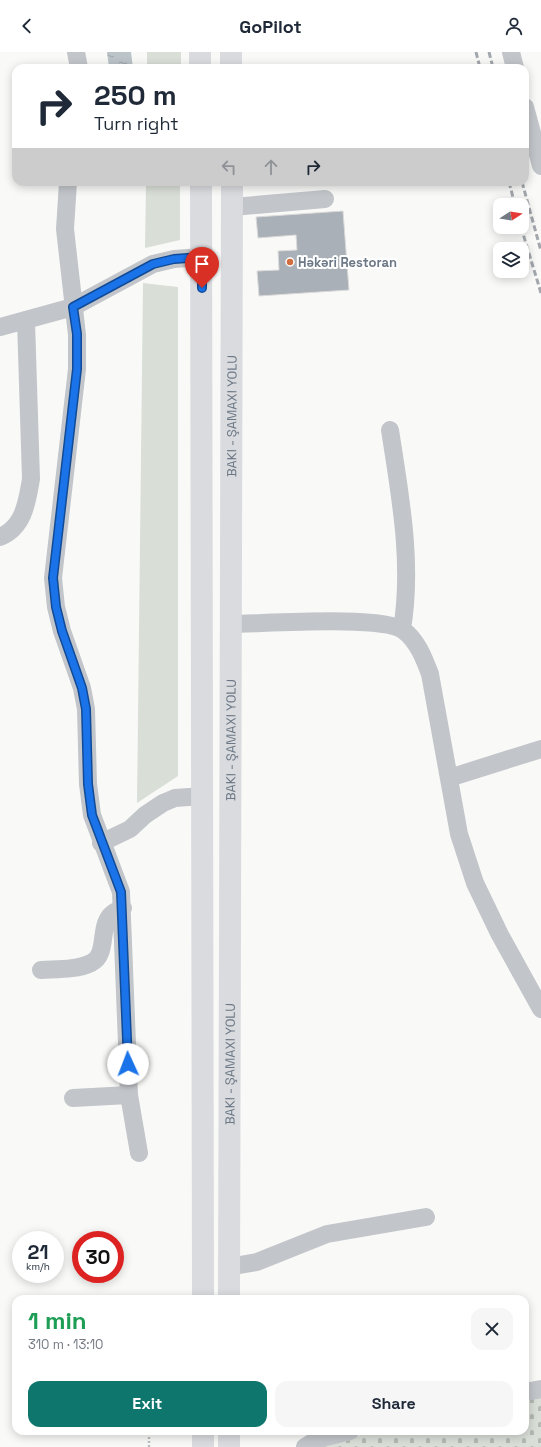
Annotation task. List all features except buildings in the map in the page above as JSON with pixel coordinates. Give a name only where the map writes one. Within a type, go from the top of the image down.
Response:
[{"type":"highway","points":[[200,52],[200,64]]},
{"type":"highway","points":[[231,52],[231,64]]},
{"type":"highway","points":[[201,186],[203,1295]]},
{"type":"highway","points":[[229,1295],[232,186]]},
{"type":"highway","points":[[203,1435],[203,1447]]},
{"type":"highway","points":[[229,1435],[229,1447]]},
{"type":"street","points":[[76,52],[78,64]]},
{"type":"street","points":[[510,52],[514,64]]},
{"type":"street","points":[[529,122],[541,166]]},
{"type":"street","points":[[68,186],[65,229],[77,334],[77,369],[53,578],[56,607],[62,631],[82,688],[86,709],[88,784],[92,815],[101,843],[117,878],[123,908],[129,1095],[139,1153]]},
{"type":"street","points":[[232,207],[325,199]]},
{"type":"street","points":[[0,327],[73,307],[153,264],[174,259],[202,257]]},
{"type":"street","points":[[0,537],[18,525],[27,501],[31,479],[26,321]]},
{"type":"street","points":[[390,430],[401,506],[406,575],[405,611],[402,629]]},
{"type":"street","points":[[230,624],[355,622],[387,624],[402,629],[412,639],[423,656],[430,674],[459,834],[476,883],[500,935],[541,1009]]},
{"type":"street","points":[[449,778],[541,749]]},
{"type":"street","points":[[101,843],[130,829],[145,815],[163,803],[175,798],[203,796]]},
{"type":"street","points":[[41,970],[78,968],[93,963],[100,955],[105,926],[110,915],[123,908]]},
{"type":"street","points":[[73,1098],[129,1095]]},
{"type":"street","points":[[228,1268],[258,1262],[327,1234],[426,1217]]},
{"type":"street","points":[[529,1391],[541,1389]]},
{"type":"street","points":[[305,1447],[318,1439],[334,1435]]},
{"type":"path","points":[[149,1435],[149,1447]]},
{"type":"green space","points":[[147,52],[181,52],[181,64],[147,64]]},
{"type":"green space","points":[[146,186],[180,186],[180,240],[145,248]]},
{"type":"green space","points":[[143,283],[178,287],[178,776],[137,803]]},
{"type":"green space","points":[[541,1397],[541,1447],[322,1447],[322,1443],[361,1435],[529,1435],[529,1399]]},
{"type":"water","points":[[107,52],[131,52],[132,64],[108,64]]},
{"type":"railway","points":[[476,52],[479,64]]},
{"type":"railway","points":[[489,52],[492,64]]},
{"type":"railway","points":[[510,186],[513,198]]},
{"type":"railway","points":[[523,186],[541,251]]},
{"type":"railway","points":[[523,234],[541,293]]},
{"type":"place","name":"Həkəri Restoran","points":[[290,262]]},
{"type":"route","points":[[128,1064],[123,908],[121,892],[117,878],[101,843],[92,815],[88,784],[86,709],[82,688],[62,631],[56,607],[53,578],[77,369],[77,334],[73,307],[153,264],[174,259],[202,257],[202,288]]}]
